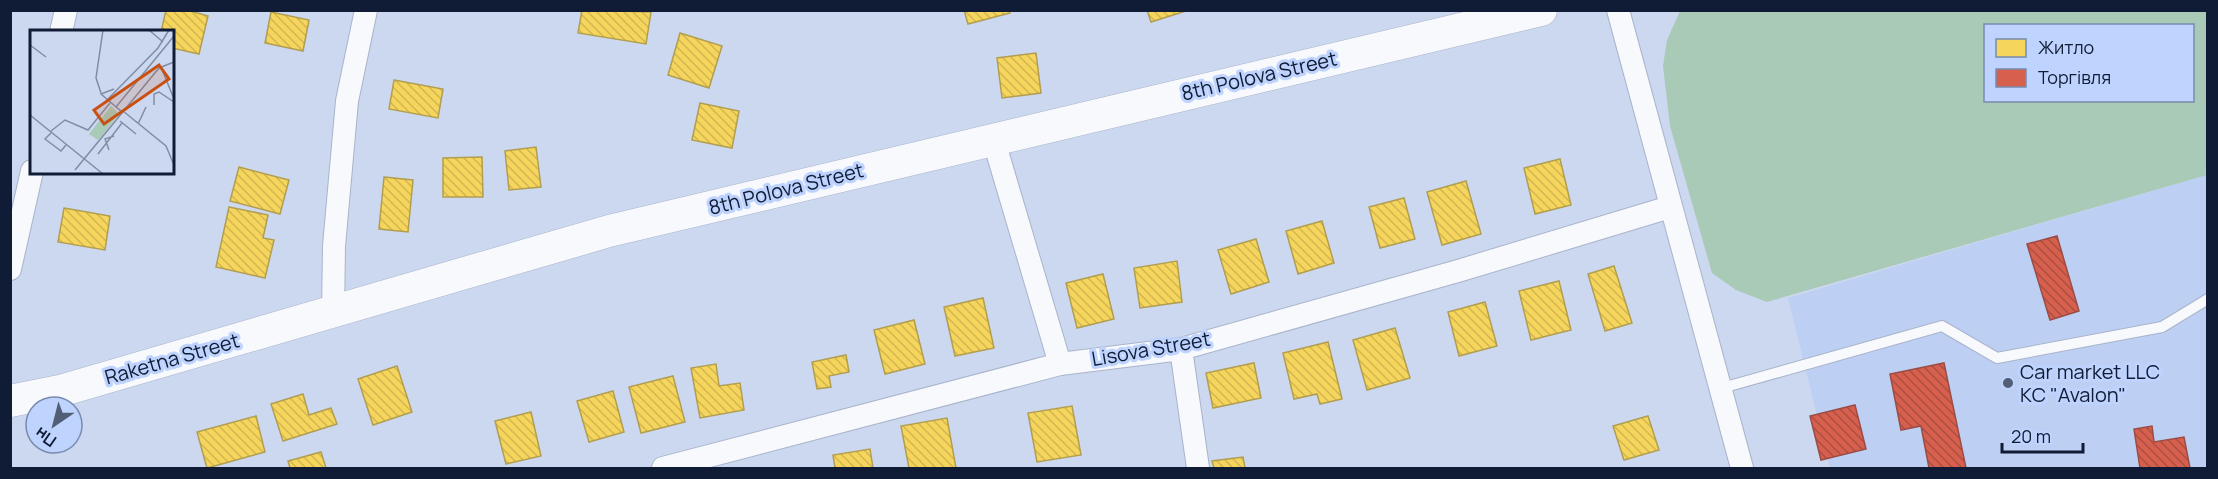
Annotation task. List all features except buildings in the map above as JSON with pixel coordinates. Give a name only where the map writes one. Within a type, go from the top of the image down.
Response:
[{"type":"street","points":[[62,30],[66,10]]},
{"type":"street","points":[[333,313],[334,246],[346,101],[366,10]]},
{"type":"street","name":"8th Polova Street","points":[[333,313],[609,231],[993,138],[1541,10]]},
{"type":"street","points":[[1618,10],[1742,468]]},
{"type":"street","points":[[993,138],[1060,364]]},
{"type":"street","points":[[10,269],[31,174]]},
{"type":"street","name":"Lisova Street","points":[[663,468],[1060,364],[1181,349],[1458,271],[1670,207]]},
{"type":"street","name":"Raketna Street","points":[[10,401],[60,391],[333,313]]},
{"type":"street","points":[[1181,349],[1198,468]]},
{"type":"lane","points":[[1722,388],[1942,326],[1997,357],[2162,327],[2208,298]]},
{"type":"shaded area","name":"Car market LLC KC \"Avalon\"","points":[[2207,175],[2207,468],[1830,468],[1788,298]]},
{"type":"green space","points":[[1680,11],[2207,11],[2207,175],[1767,302],[1736,290],[1712,273],[1670,126],[1663,66],[1667,40]]},
{"type":"place","name":"Car market LLC KC \"Avalon\"","points":[[2008,383]]}]
